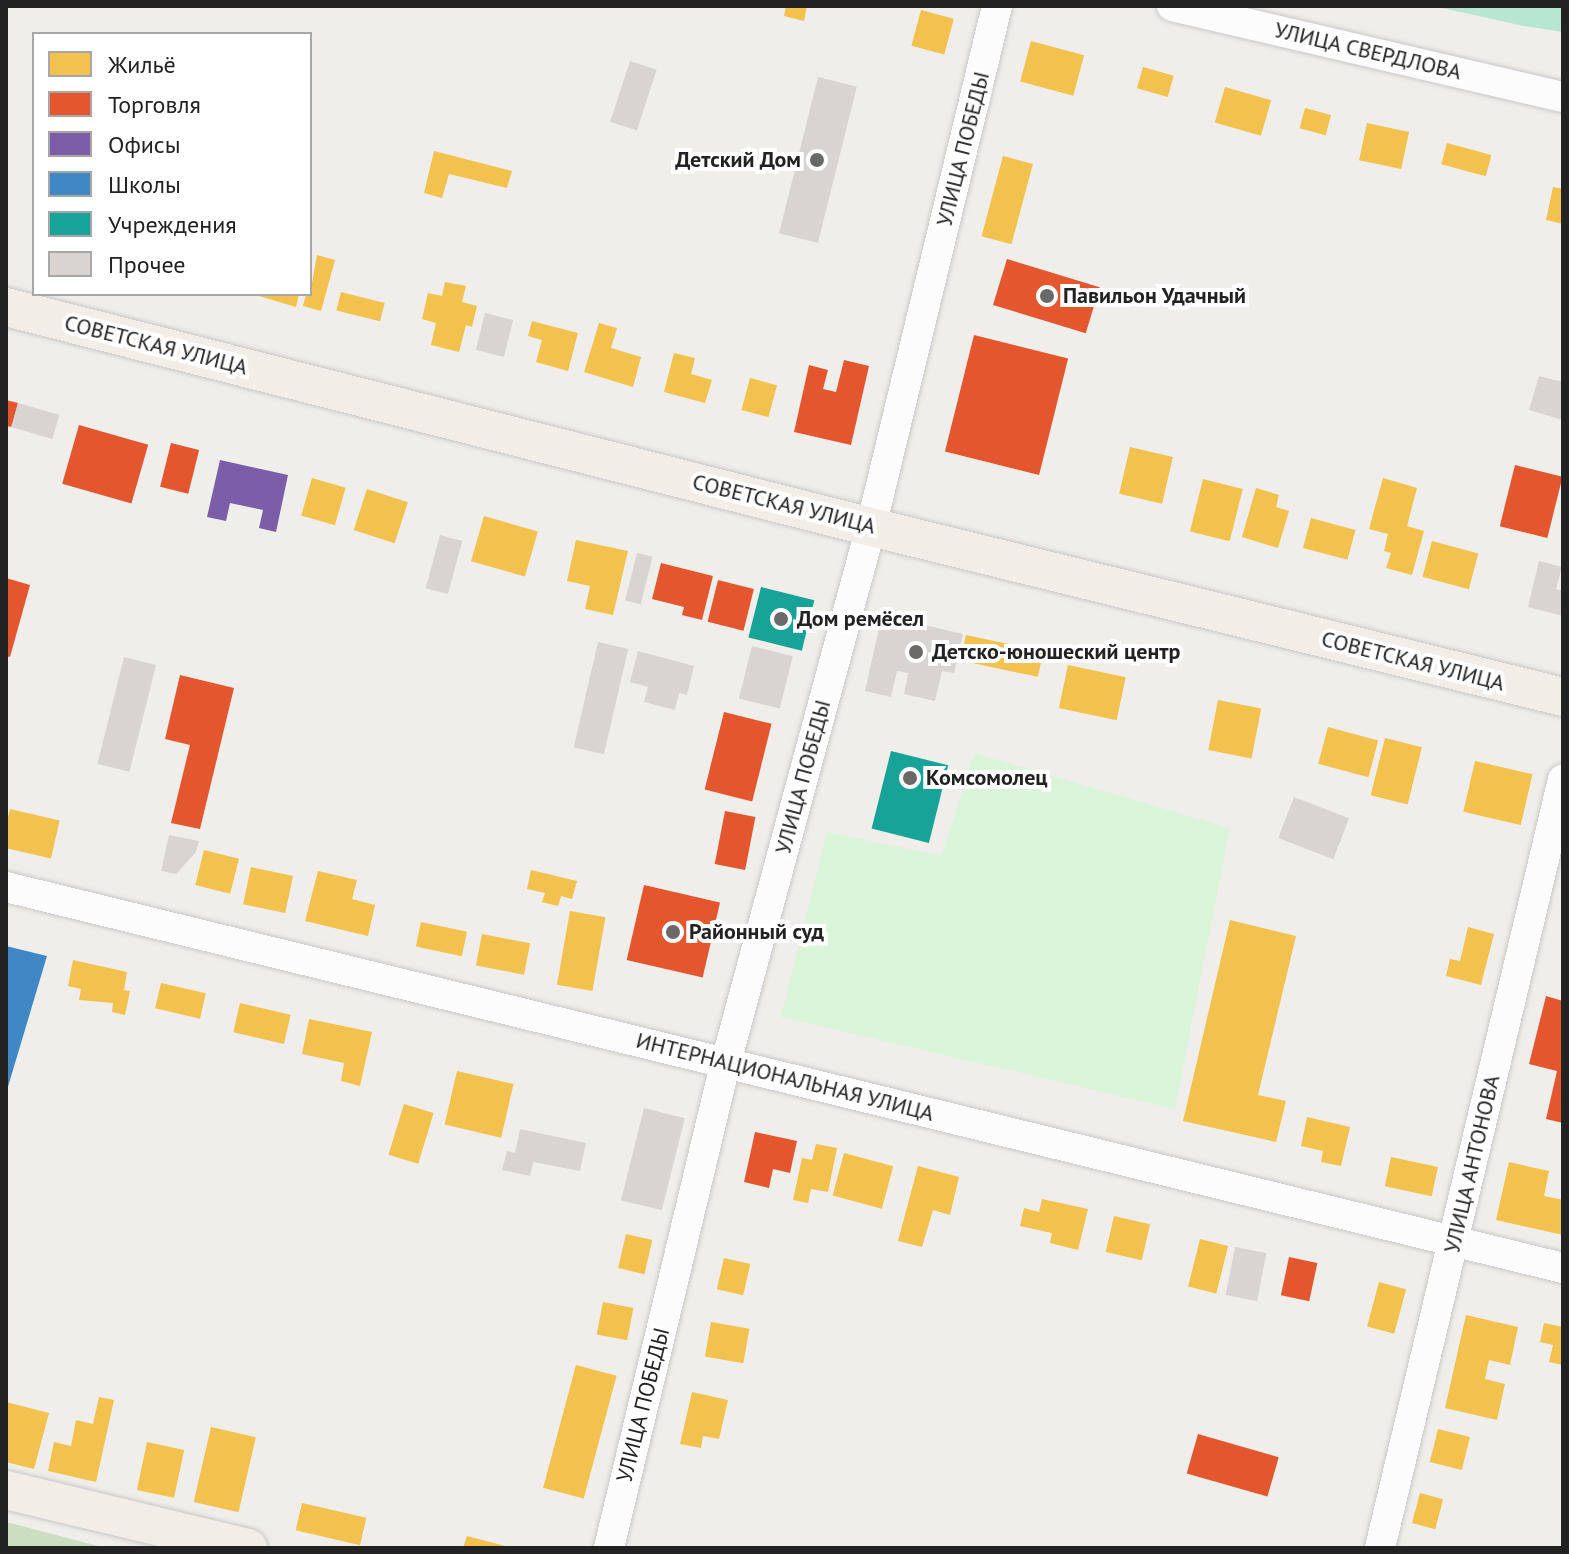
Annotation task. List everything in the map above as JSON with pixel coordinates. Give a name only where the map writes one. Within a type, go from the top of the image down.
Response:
[{"type":"main road","name":"СОВЕТСКАЯ УЛИЦА","points":[[6,307],[871,527],[1563,697]]},
{"type":"main road","points":[[6,1490],[248,1548]]},
{"type":"street","name":"УЛИЦА ПОБЕДЫ","points":[[609,1548],[726,1062],[871,527],[997,6]]},
{"type":"street","name":"УЛИЦА СВЕРДЛОВА","points":[[1172,6],[1563,97]]},
{"type":"street","name":"УЛИЦА АНТОНОВА","points":[[1380,1548],[1563,779]]},
{"type":"street","name":"ИНТЕРНАЦИОНАЛЬНАЯ УЛИЦА","points":[[6,887],[1563,1268]]},
{"type":"green space","points":[[1433,6],[1563,6],[1563,32],[1524,26]]},
{"type":"green space","points":[[974,753],[1230,828],[1175,1109],[781,1017],[827,832],[942,856]]},
{"type":"green space","points":[[6,1522],[106,1548],[6,1548]]},
{"type":"building: Жильё","points":[[786,6],[807,6],[804,21],[784,16]]},
{"type":"building: Жильё","points":[[921,10],[954,19],[944,55],[911,46]]},
{"type":"building: Жильё","points":[[1031,41],[1084,55],[1073,96],[1020,82]]},
{"type":"building: Жильё","points":[[1143,67],[1174,76],[1168,97],[1137,88]]},
{"type":"building: Жильё","points":[[1225,87],[1271,100],[1261,136],[1215,123]]},
{"type":"building: Жильё","points":[[1305,108],[1331,115],[1326,135],[1300,128]]},
{"type":"building: Жильё","points":[[1367,123],[1409,132],[1401,169],[1359,160]]},
{"type":"building: Жильё","points":[[1447,143],[1491,155],[1486,176],[1441,164]]},
{"type":"building: Жильё","points":[[434,151],[512,171],[507,188],[449,174],[442,198],[424,193]]},
{"type":"building: Жильё","points":[[1003,156],[1033,164],[1011,244],[982,236]]},
{"type":"building: Жильё","points":[[1553,187],[1563,189],[1563,224],[1546,220]]},
{"type":"building: Жильё","points":[[317,255],[335,260],[321,311],[303,306],[306,296],[312,296]]},
{"type":"building: Жильё","points":[[445,282],[466,286],[462,302],[477,306],[472,327],[466,325],[459,352],[431,345],[436,323],[422,319],[428,293],[442,296]]},
{"type":"building: Жильё","points":[[341,292],[385,303],[380,321],[336,310]]},
{"type":"building: Жильё","points":[[259,296],[299,296],[296,307]]},
{"type":"building: Жильё","points":[[532,321],[578,333],[568,371],[536,362],[542,340],[528,336]]},
{"type":"building: Жильё","points":[[599,323],[617,328],[611,348],[641,357],[633,387],[584,372]]},
{"type":"building: Жильё","points":[[674,353],[695,358],[691,374],[712,380],[705,403],[664,392]]},
{"type":"building: Жильё","points":[[750,378],[777,385],[769,417],[741,410]]},
{"type":"building: Жильё","points":[[1130,447],[1173,457],[1162,504],[1119,494]]},
{"type":"building: Жильё","points":[[312,478],[346,488],[335,525],[301,515]]},
{"type":"building: Жильё","points":[[1383,478],[1417,488],[1407,526],[1424,531],[1412,575],[1386,568],[1391,553],[1384,551],[1388,534],[1369,529]]},
{"type":"building: Жильё","points":[[1203,479],[1243,489],[1230,541],[1190,531]]},
{"type":"building: Жильё","points":[[1256,488],[1279,495],[1276,507],[1289,511],[1278,548],[1242,537]]},
{"type":"building: Жильё","points":[[367,489],[408,502],[395,543],[354,530]]},
{"type":"building: Жильё","points":[[484,516],[538,531],[525,577],[471,561]]},
{"type":"building: Жильё","points":[[1311,518],[1355,530],[1347,560],[1303,548]]},
{"type":"building: Жильё","points":[[576,540],[628,551],[613,615],[585,609],[590,586],[567,581]]},
{"type":"building: Жильё","points":[[1432,541],[1478,553],[1469,589],[1422,577]]},
{"type":"building: Жильё","points":[[966,635],[1043,651],[1038,677],[961,660]]},
{"type":"building: Жильё","points":[[1068,665],[1126,677],[1117,720],[1059,708]]},
{"type":"building: Жильё","points":[[1218,700],[1261,708],[1251,758],[1208,750]]},
{"type":"building: Жильё","points":[[1328,727],[1378,740],[1368,777],[1318,764]]},
{"type":"building: Жильё","points":[[1385,738],[1422,747],[1408,804],[1371,795]]},
{"type":"building: Жильё","points":[[1475,761],[1532,774],[1521,825],[1463,812]]},
{"type":"building: Жильё","points":[[10,809],[60,820],[51,858],[6,848]]},
{"type":"building: Жильё","points":[[204,850],[239,859],[230,894],[195,885]]},
{"type":"building: Жильё","points":[[251,867],[293,876],[285,913],[243,904]]},
{"type":"building: Жильё","points":[[531,870],[577,881],[572,899],[561,896],[558,906],[542,902],[545,893],[527,889]]},
{"type":"building: Жильё","points":[[318,871],[357,880],[352,899],[375,905],[368,936],[305,921]]},
{"type":"building: Жильё","points":[[570,911],[605,917],[592,991],[557,985]]},
{"type":"building: Жильё","points":[[1230,920],[1296,936],[1258,1095],[1286,1101],[1276,1142],[1183,1121]]},
{"type":"building: Жильё","points":[[421,922],[467,932],[462,956],[416,946]]},
{"type":"building: Жильё","points":[[1468,927],[1494,934],[1481,985],[1446,976],[1450,959],[1460,961]]},
{"type":"building: Жильё","points":[[482,934],[530,943],[524,975],[476,965]]},
{"type":"building: Жильё","points":[[73,960],[127,972],[124,990],[130,991],[125,1015],[112,1012],[113,1003],[79,1000],[81,989],[68,986]]},
{"type":"building: Жильё","points":[[161,983],[206,993],[200,1019],[155,1008]]},
{"type":"building: Жильё","points":[[240,1003],[291,1015],[284,1044],[233,1032]]},
{"type":"building: Жильё","points":[[309,1019],[372,1032],[360,1086],[341,1081],[344,1063],[302,1054]]},
{"type":"building: Жильё","points":[[457,1071],[514,1084],[501,1138],[445,1125]]},
{"type":"building: Жильё","points":[[404,1104],[434,1113],[418,1164],[389,1155]]},
{"type":"building: Жильё","points":[[1307,1117],[1350,1127],[1341,1166],[1321,1162],[1323,1151],[1301,1146]]},
{"type":"building: Жильё","points":[[816,1144],[837,1148],[828,1192],[811,1189],[808,1203],[793,1200],[802,1158],[812,1160]]},
{"type":"building: Жильё","points":[[844,1153],[893,1166],[882,1209],[833,1196]]},
{"type":"building: Жильё","points":[[1391,1157],[1438,1167],[1432,1196],[1385,1186]]},
{"type":"building: Жильё","points":[[1509,1162],[1549,1171],[1544,1196],[1563,1200],[1563,1235],[1496,1220]]},
{"type":"building: Жильё","points":[[918,1166],[959,1177],[950,1215],[933,1210],[922,1247],[898,1241]]},
{"type":"building: Жильё","points":[[1042,1199],[1088,1209],[1078,1250],[1050,1243],[1052,1233],[1020,1226],[1024,1208],[1039,1212]]},
{"type":"building: Жильё","points":[[1114,1216],[1150,1224],[1142,1260],[1106,1252]]},
{"type":"building: Жильё","points":[[626,1234],[652,1240],[644,1274],[618,1268]]},
{"type":"building: Жильё","points":[[1200,1239],[1228,1246],[1216,1294],[1188,1287]]},
{"type":"building: Жильё","points":[[724,1258],[750,1264],[743,1295],[717,1289]]},
{"type":"building: Жильё","points":[[1379,1282],[1406,1289],[1394,1334],[1367,1326]]},
{"type":"building: Жильё","points":[[603,1302],[633,1308],[627,1340],[597,1334]]},
{"type":"building: Жильё","points":[[1466,1315],[1518,1327],[1510,1365],[1489,1360],[1485,1379],[1505,1384],[1497,1420],[1445,1408]]},
{"type":"building: Жильё","points":[[711,1322],[749,1329],[743,1363],[705,1356]]},
{"type":"building: Жильё","points":[[1544,1323],[1563,1327],[1563,1365],[1549,1362],[1553,1345],[1540,1342]]},
{"type":"building: Жильё","points":[[576,1365],[617,1376],[584,1499],[543,1488]]},
{"type":"building: Жильё","points":[[692,1392],[728,1400],[719,1439],[703,1436],[701,1448],[680,1444]]},
{"type":"building: Жильё","points":[[99,1397],[114,1400],[96,1482],[48,1471],[54,1442],[71,1446],[76,1420],[93,1424]]},
{"type":"building: Жильё","points":[[6,1402],[49,1413],[34,1469],[6,1462]]},
{"type":"building: Жильё","points":[[211,1427],[256,1437],[238,1512],[194,1502]]},
{"type":"building: Жильё","points":[[1438,1429],[1470,1437],[1462,1470],[1430,1462]]},
{"type":"building: Жильё","points":[[147,1442],[184,1450],[174,1498],[137,1490]]},
{"type":"building: Жильё","points":[[1420,1493],[1443,1499],[1435,1529],[1412,1523]]},
{"type":"building: Жильё","points":[[302,1503],[366,1518],[360,1545],[296,1530]]},
{"type":"building: Жильё","points":[[467,1536],[509,1547],[509,1548],[463,1548]]},
{"type":"building: Торговля","name":"Павильон Удачный","points":[[1007,259],[1100,287],[1086,333],[993,305]]},
{"type":"building: Торговля","points":[[974,335],[1068,358],[1039,475],[945,451]]},
{"type":"building: Торговля","points":[[844,360],[869,366],[851,445],[794,432],[809,365],[828,370],[823,389],[836,392]]},
{"type":"building: Торговля","points":[[6,400],[18,403],[12,427],[6,426]]},
{"type":"building: Торговля","points":[[79,425],[148,445],[131,503],[62,484]]},
{"type":"building: Торговля","points":[[171,443],[199,450],[188,494],[160,487]]},
{"type":"building: Торговля","points":[[1515,465],[1563,477],[1547,538],[1500,526]]},
{"type":"building: Торговля","points":[[661,563],[713,576],[702,620],[682,615],[684,607],[652,599]]},
{"type":"building: Торговля","points":[[6,578],[30,585],[10,657],[6,656]]},
{"type":"building: Торговля","points":[[718,580],[754,589],[743,631],[708,622]]},
{"type":"building: Торговля","points":[[180,675],[234,688],[200,829],[171,823],[190,745],[165,739]]},
{"type":"building: Торговля","points":[[724,712],[772,724],[752,801],[705,790]]},
{"type":"building: Торговля","points":[[725,811],[755,817],[745,870],[715,864]]},
{"type":"building: Торговля","name":"Районный суд","points":[[644,885],[720,903],[703,978],[627,960]]},
{"type":"building: Торговля","points":[[1546,996],[1563,1001],[1563,1123],[1546,1119],[1557,1071],[1529,1064]]},
{"type":"building: Торговля","points":[[755,1132],[797,1141],[790,1173],[773,1169],[769,1188],[744,1182]]},
{"type":"building: Торговля","points":[[1289,1257],[1317,1263],[1309,1301],[1281,1295]]},
{"type":"building: Торговля","points":[[1198,1434],[1279,1457],[1267,1497],[1187,1473]]},
{"type":"building: Офисы","points":[[220,460],[288,475],[276,532],[259,528],[263,510],[230,503],[226,521],[207,517]]},
{"type":"building: Школы","points":[[6,946],[47,956],[7,1090],[6,1090]]},
{"type":"building: Учреждения","name":"Дом ремёсел","points":[[761,587],[814,600],[802,651],[748,637]]},
{"type":"building: Учреждения","points":[[891,751],[948,765],[929,843],[872,829]]},
{"type":"building: Прочее","points":[[630,61],[657,70],[637,131],[610,122]]},
{"type":"building: Прочее","name":"Детский Дом","points":[[818,77],[857,87],[818,243],[779,233]]},
{"type":"building: Прочее","points":[[485,313],[513,320],[504,357],[476,350]]},
{"type":"building: Прочее","points":[[1539,376],[1563,382],[1563,420],[1529,410]]},
{"type":"building: Прочее","points":[[18,403],[59,415],[52,439],[11,427]]},
{"type":"building: Прочее","points":[[440,535],[462,541],[448,594],[426,588]]},
{"type":"building: Прочее","points":[[637,553],[653,557],[641,604],[625,601]]},
{"type":"building: Прочее","points":[[1539,561],[1562,567],[1556,589],[1563,591],[1563,616],[1528,607]]},
{"type":"building: Прочее","name":"Детско-юношеский центр","points":[[882,615],[963,634],[954,673],[942,671],[935,701],[904,694],[908,673],[897,671],[891,697],[865,691]]},
{"type":"building: Прочее","points":[[598,642],[628,649],[604,754],[574,747]]},
{"type":"building: Прочее","points":[[752,646],[793,656],[780,709],[739,698]]},
{"type":"building: Прочее","points":[[638,651],[694,666],[687,695],[679,693],[675,710],[644,702],[648,687],[630,682]]},
{"type":"building: Прочее","points":[[124,657],[156,665],[129,772],[97,764]]},
{"type":"building: Прочее","points":[[1294,797],[1349,818],[1333,859],[1278,838]]},
{"type":"building: Прочее","points":[[169,835],[199,841],[196,852],[176,874],[161,871]]},
{"type":"building: Прочее","points":[[644,1108],[685,1118],[662,1210],[621,1200]]},
{"type":"building: Прочее","points":[[520,1129],[586,1143],[580,1171],[533,1162],[530,1176],[502,1170],[507,1151],[515,1153]]},
{"type":"building: Прочее","points":[[1235,1247],[1266,1253],[1257,1301],[1226,1295]]},
{"type":"place","name":"Детский Дом","points":[[817,160]]},
{"type":"place","name":"Павильон Удачный","points":[[1047,296]]},
{"type":"place","name":"Дом ремёсел","points":[[781,619]]},
{"type":"place","name":"Детско-юношеский центр","points":[[916,652]]},
{"type":"place","name":"Комсомолец","points":[[910,778]]},
{"type":"place","name":"Районный суд","points":[[673,932]]}]
